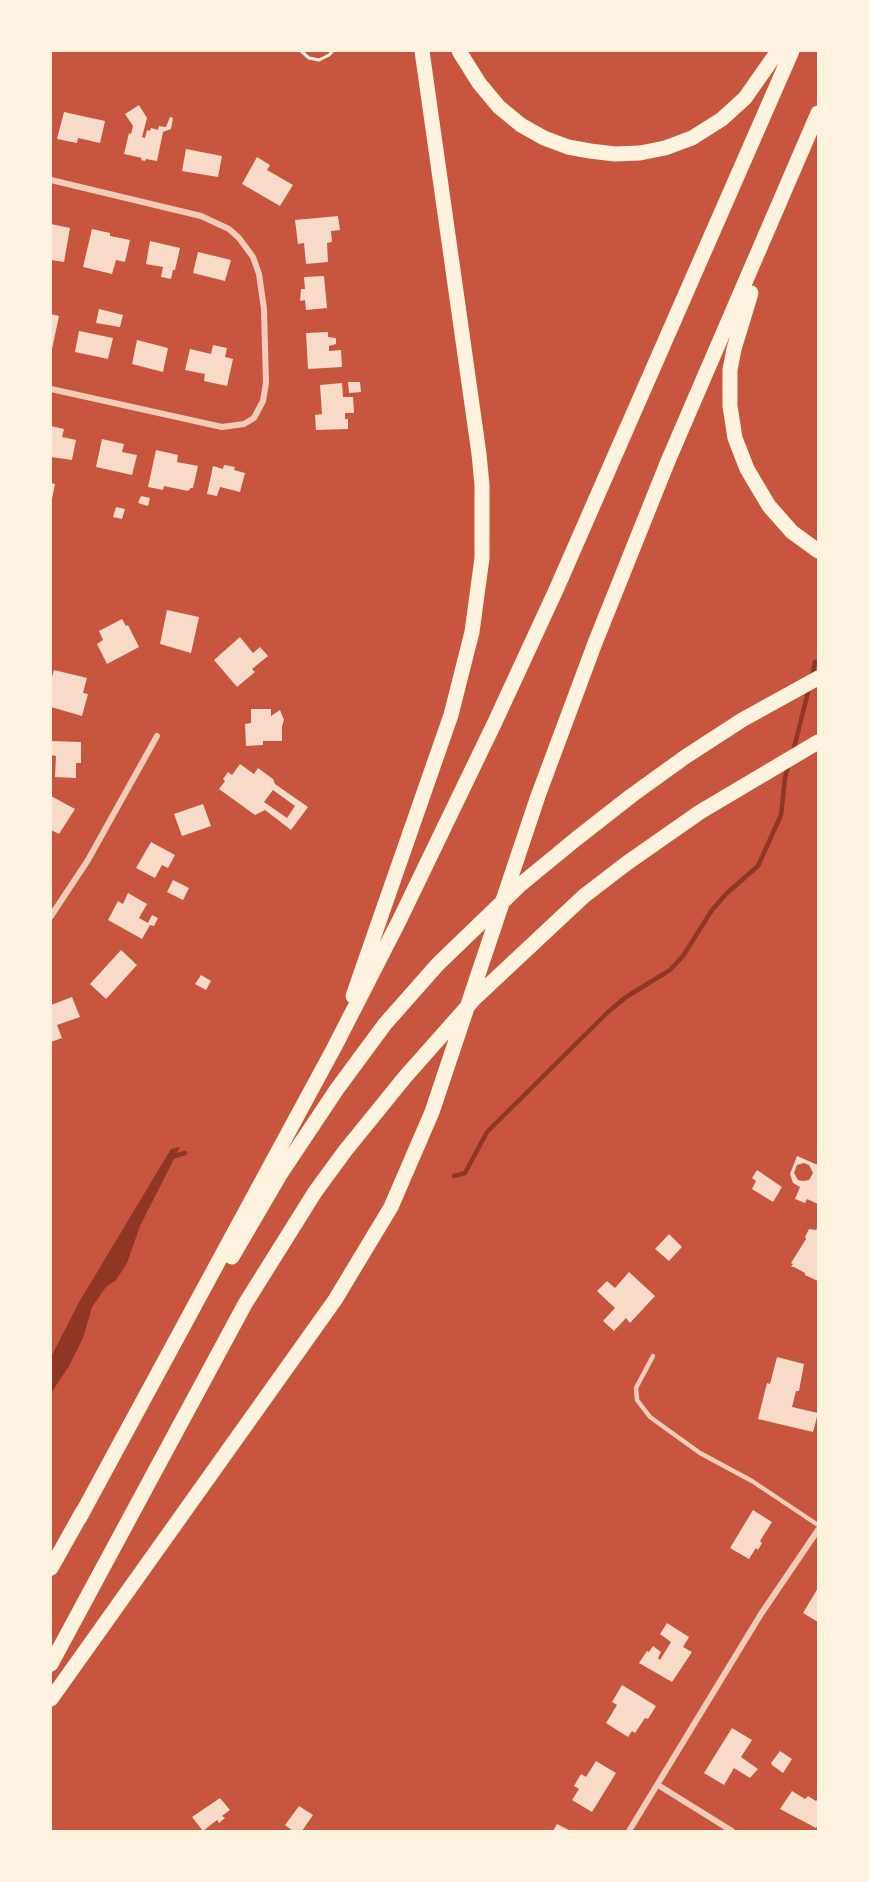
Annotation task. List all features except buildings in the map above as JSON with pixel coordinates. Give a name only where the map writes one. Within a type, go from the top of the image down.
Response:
[{"type":"highway","points":[[334,1048],[451,714],[472,632],[482,558],[479,454],[422,51]]},
{"type":"highway","points":[[459,51],[492,99],[521,125],[544,138],[568,147],[590,152],[624,154],[664,148],[693,138],[722,119],[745,98],[778,51]]},
{"type":"highway","points":[[79,1519],[334,1048],[399,921],[525,660],[792,51]]},
{"type":"highway","points":[[51,1700],[355,1269],[391,1207],[444,1078],[556,747],[635,543],[818,113]]},
{"type":"highway","points":[[783,196],[734,349],[730,370],[731,422],[741,455],[761,495],[792,532],[818,551]]},
{"type":"highway","points":[[51,1568],[281,1173],[362,1054],[412,991],[494,910],[576,839],[685,757],[742,720],[818,678]]},
{"type":"highway","points":[[51,1664],[245,1304],[309,1201],[345,1151],[439,1037],[475,998],[584,896],[627,863],[736,789],[818,742]]},
{"type":"street","points":[[51,180],[201,216],[229,229],[239,238],[253,257],[259,274],[264,309],[266,383],[263,401],[254,418],[244,424],[222,427],[51,388]]},
{"type":"street","points":[[51,916],[88,860],[157,736]]},
{"type":"street","points":[[629,1831],[761,1614],[818,1530]]},
{"type":"street","points":[[658,1785],[732,1831]]},
{"type":"lane","points":[[653,1356],[636,1388],[638,1400],[650,1417],[700,1453],[752,1481],[818,1525]]},
{"type":"path","points":[[301,51],[309,58],[319,60],[333,51]]},
{"type":"shaded area","points":[[180,1147],[140,1226],[127,1263],[116,1280],[106,1287],[92,1307],[83,1338],[69,1366],[51,1393],[51,1357],[78,1304],[171,1149]]},
{"type":"waterway","points":[[812,677],[815,662]]},
{"type":"waterway","points":[[793,752],[809,688]]},
{"type":"waterway","points":[[454,1176],[465,1173],[487,1132],[608,1012],[626,997],[670,970],[683,956],[712,910],[727,893],[758,866],[781,815],[789,763]]},
{"type":"waterway","points":[[172,1157],[185,1153]]}]
